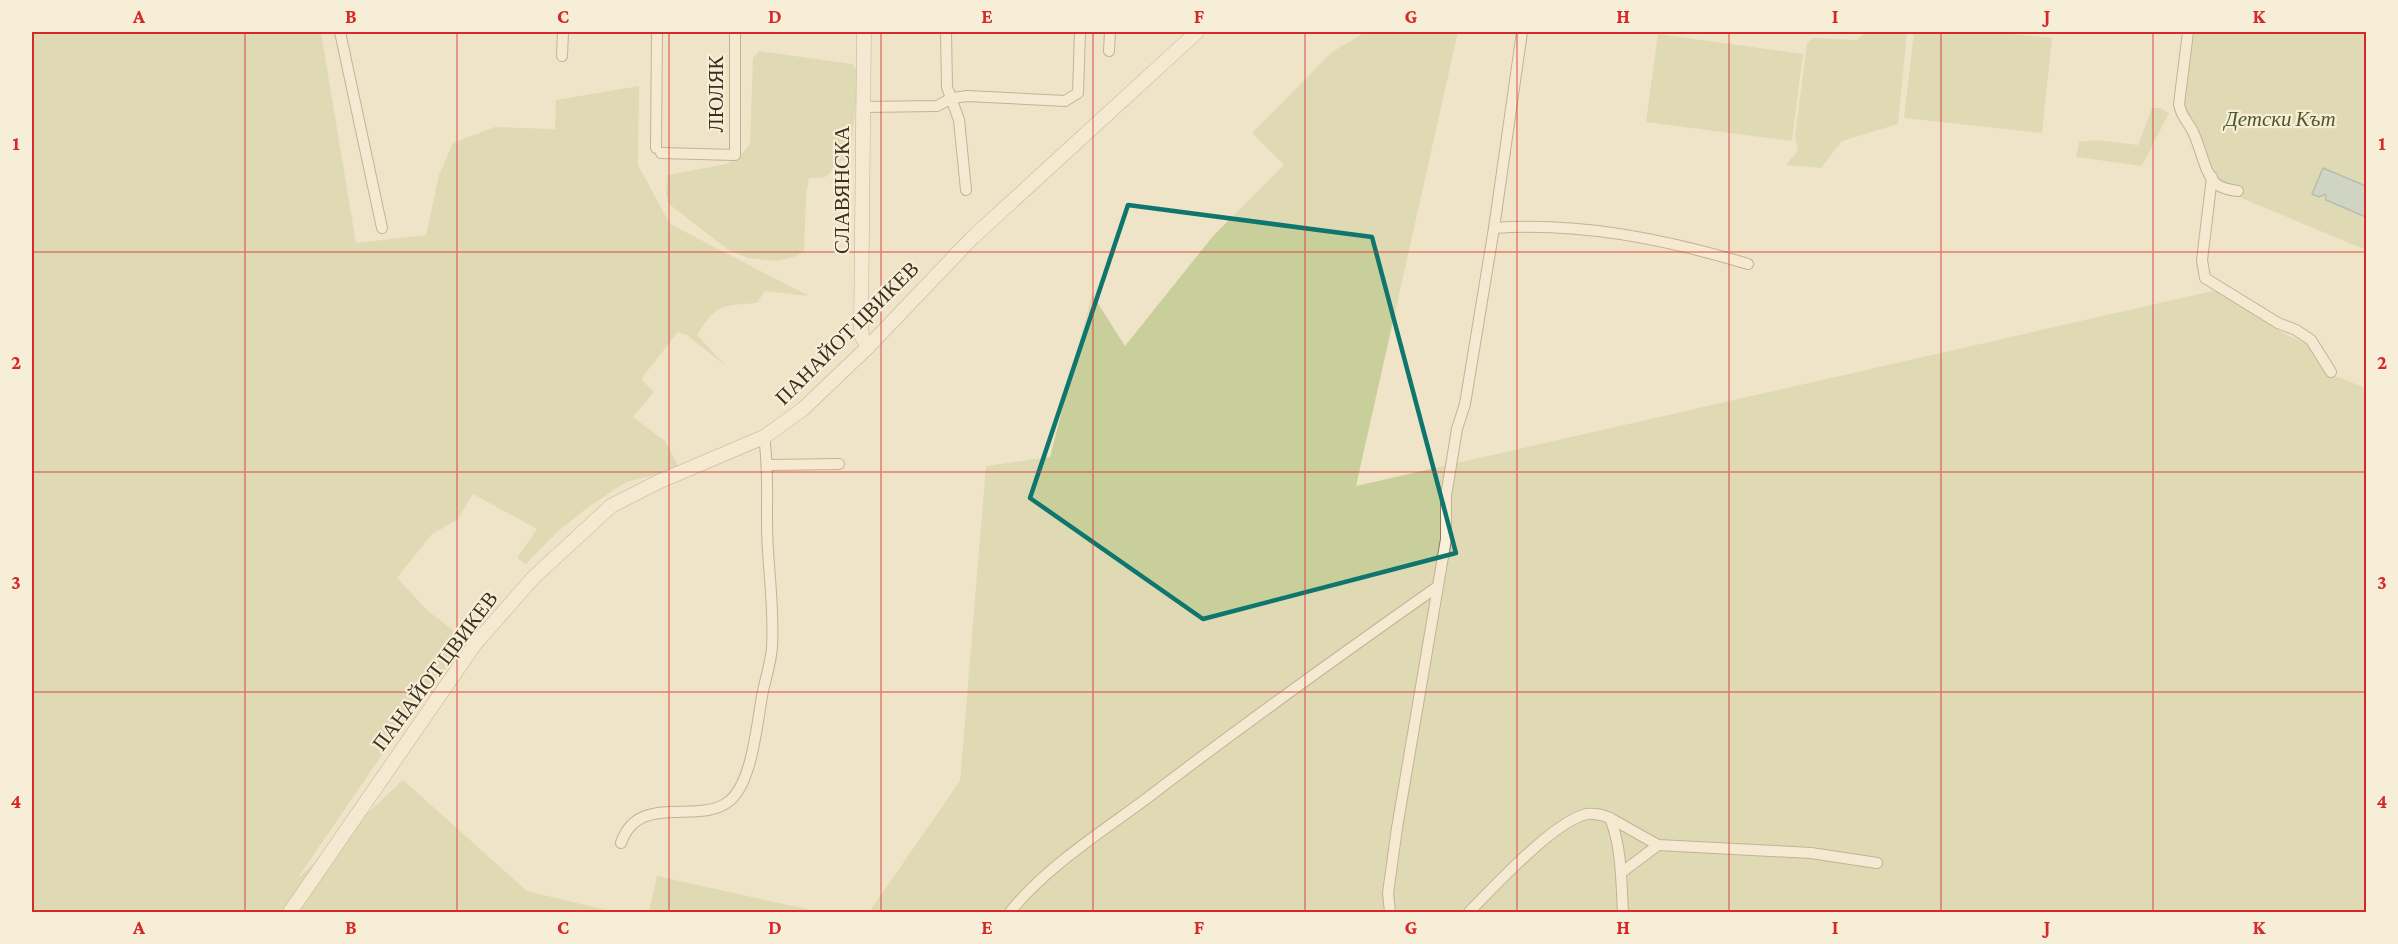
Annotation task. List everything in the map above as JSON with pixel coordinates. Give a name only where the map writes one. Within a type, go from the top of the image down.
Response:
[{"type":"street","points":[[340,32],[382,228]]},
{"type":"street","points":[[562,56],[563,32]]},
{"type":"street","name":"ЛЮЛЯК","points":[[657,32],[658,151],[735,155],[735,32]]},
{"type":"street","name":"СЛАВЯНСКА","points":[[864,32],[861,327],[862,337],[868,347]]},
{"type":"street","points":[[946,32],[947,87],[959,120],[966,190]]},
{"type":"street","points":[[864,107],[937,106],[952,98],[968,96],[1065,101],[1078,93],[1080,32]]},
{"type":"street","points":[[1109,51],[1110,32]]},
{"type":"street","name":"ПАНАЙОТ ЦВИКЕВ","points":[[290,912],[475,644],[534,577],[611,506],[658,482],[764,437],[803,409],[868,347],[972,238],[1197,32]]},
{"type":"street","points":[[1390,912],[1389,882],[1446,538],[1446,496],[1457,429],[1465,404],[1494,228],[1522,32]]},
{"type":"street","points":[[2188,32],[2179,104],[2181,115],[2192,129],[2215,183],[2227,190],[2238,191]]},
{"type":"street","points":[[2212,177],[2202,260],[2205,278],[2258,312],[2296,330],[2311,340],[2331,372]]},
{"type":"street","points":[[1494,228],[1528,226],[1627,235],[1687,247],[1748,264]]},
{"type":"street","points":[[621,843],[627,829],[646,816],[688,810],[709,811],[720,808],[736,795],[749,766],[772,650],[771,578],[767,533],[768,465],[764,437]]},
{"type":"street","points":[[768,465],[839,464]]},
{"type":"street","points":[[1010,912],[1028,890],[1119,819],[1313,674],[1437,587]]},
{"type":"street","points":[[1469,912],[1523,860],[1570,822],[1588,814],[1599,813],[1658,844],[1811,853],[1877,863]]},
{"type":"street","points":[[1610,818],[1616,833],[1623,912]]},
{"type":"street","points":[[1621,873],[1658,844]]},
{"type":"highlighted area","points":[[1128,205],[1372,237],[1456,553],[1203,619],[1030,498]]},
{"type":"green space","points":[[32,32],[321,32],[356,243],[426,235],[439,175],[453,143],[495,127],[555,129],[556,100],[639,86],[638,165],[670,224],[809,296],[765,291],[757,303],[721,308],[710,317],[697,335],[728,368],[687,335],[678,332],[641,379],[654,392],[633,417],[665,441],[680,469],[626,482],[587,508],[556,533],[526,564],[517,558],[537,529],[473,494],[457,520],[432,534],[397,578],[428,611],[466,640],[382,755],[297,879],[403,780],[527,891],[614,912],[32,912]]},
{"type":"green space","points":[[1458,32],[1356,486],[2217,290],[2283,333],[2307,344],[2325,372],[2366,388],[2366,912],[869,912],[960,781],[986,466],[1050,457],[1092,294],[1125,346],[1213,236],[1284,165],[1252,133],[1332,52],[1362,34]]},
{"type":"green space","points":[[1865,32],[1907,32],[1898,124],[1842,141],[1821,168],[1786,165],[1798,150],[1795,136],[1807,43],[1813,38],[1857,40]]},
{"type":"green space","points":[[1914,32],[1992,32],[2052,38],[2042,133],[1904,118]]},
{"type":"green space","name":"Детски Кът","points":[[2188,32],[2366,32],[2366,250],[2246,200],[2227,190],[2208,170],[2181,115]]},
{"type":"green space","points":[[1658,34],[1803,54],[1792,141],[1646,122]]},
{"type":"green space","points":[[759,51],[852,64],[859,73],[850,158],[835,163],[829,175],[809,178],[804,251],[794,257],[777,261],[748,258],[727,249],[669,204],[666,193],[668,175],[726,164],[739,157],[750,144],[753,58]]},
{"type":"green space","points":[[2152,108],[2160,108],[2169,113],[2142,166],[2076,157],[2079,142],[2096,140],[2138,145]]},
{"type":"green space","points":[[657,876],[820,912],[649,912]]},
{"type":"water","points":[[2323,168],[2366,186],[2366,217],[2326,200],[2325,194],[2319,197],[2312,194]]}]
